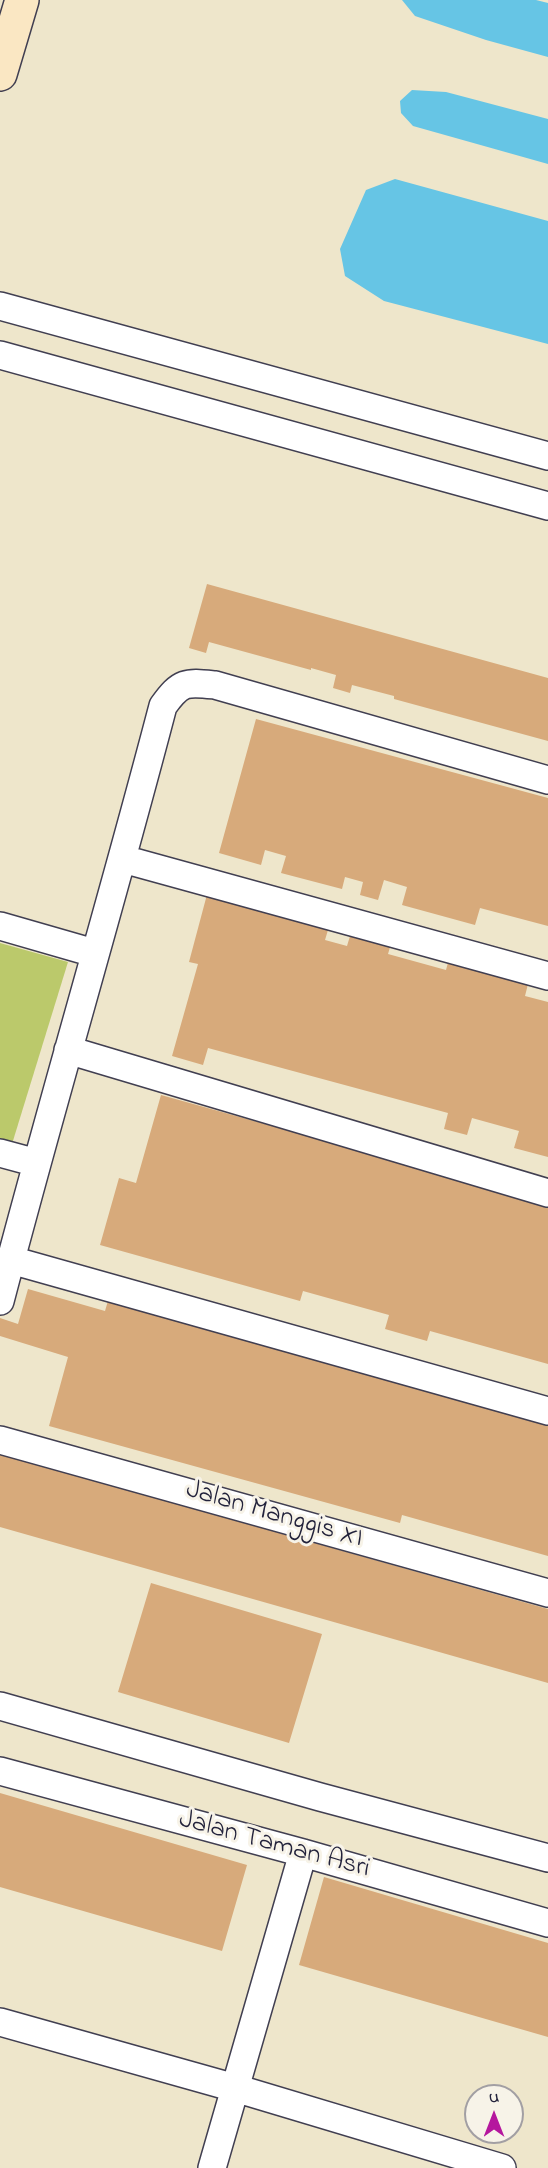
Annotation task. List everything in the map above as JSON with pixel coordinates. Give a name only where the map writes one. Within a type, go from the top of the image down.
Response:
[{"type":"main road","points":[[0,74],[22,0]]},
{"type":"street","points":[[0,306],[548,456]]},
{"type":"street","points":[[0,355],[548,506]]},
{"type":"street","points":[[0,1301],[94,953],[123,859],[163,706],[173,691],[189,682],[215,685],[548,780]]},
{"type":"street","points":[[123,859],[548,976]]},
{"type":"street","points":[[0,926],[94,953]]},
{"type":"street","points":[[68,1050],[548,1193]]},
{"type":"street","points":[[0,1153],[37,1163]]},
{"type":"street","points":[[11,1260],[548,1411]]},
{"type":"street","name":"Jalan Manggis XI","points":[[0,1440],[548,1593]]},
{"type":"street","points":[[0,1706],[308,1794],[548,1858]]},
{"type":"street","name":"Jalan Taman Asri","points":[[0,1771],[303,1853],[548,1923]]},
{"type":"street","points":[[212,2168],[303,1853]]},
{"type":"street","points":[[0,2022],[235,2088],[502,2168]]},
{"type":"green space","points":[[0,943],[68,962],[12,1144],[0,1140]]},
{"type":"water","points":[[402,0],[536,0],[548,3],[548,57],[486,40],[415,16]]},
{"type":"water","points":[[412,90],[446,92],[548,119],[548,164],[413,126],[401,113],[400,101]]},
{"type":"water","points":[[395,179],[548,221],[548,344],[384,301],[345,276],[340,249],[366,190]]},
{"type":"building","points":[[207,584],[548,678],[548,741],[394,699],[394,696],[352,685],[350,693],[333,688],[336,675],[311,668],[311,670],[209,642],[206,653],[189,648]]},
{"type":"building","points":[[256,719],[548,798],[548,926],[480,908],[475,925],[402,905],[407,887],[384,880],[378,900],[360,895],[363,882],[345,877],[342,889],[281,873],[286,856],[265,850],[261,865],[219,853]]},
{"type":"building","points":[[209,887],[331,920],[325,940],[347,946],[353,926],[393,937],[388,954],[446,970],[450,955],[530,976],[525,996],[548,1002],[548,1157],[514,1148],[519,1131],[472,1118],[467,1135],[444,1129],[448,1113],[208,1048],[203,1065],[172,1056],[198,964],[189,962]]},
{"type":"building","points":[[161,1095],[548,1203],[548,1364],[430,1331],[427,1341],[385,1329],[389,1315],[303,1291],[300,1301],[100,1245],[119,1178],[136,1183]]},
{"type":"building","points":[[28,1289],[105,1311],[110,1294],[548,1417],[548,1556],[402,1515],[400,1523],[49,1426],[68,1357],[0,1336],[0,1318],[18,1324]]},
{"type":"building","points":[[0,1454],[548,1609],[548,1683],[0,1527]]},
{"type":"building","points":[[151,1583],[322,1634],[289,1743],[118,1692]]},
{"type":"building","points":[[0,1793],[247,1865],[222,1951],[0,1887]]},
{"type":"building","points":[[324,1877],[548,1943],[548,2037],[299,1965]]}]
